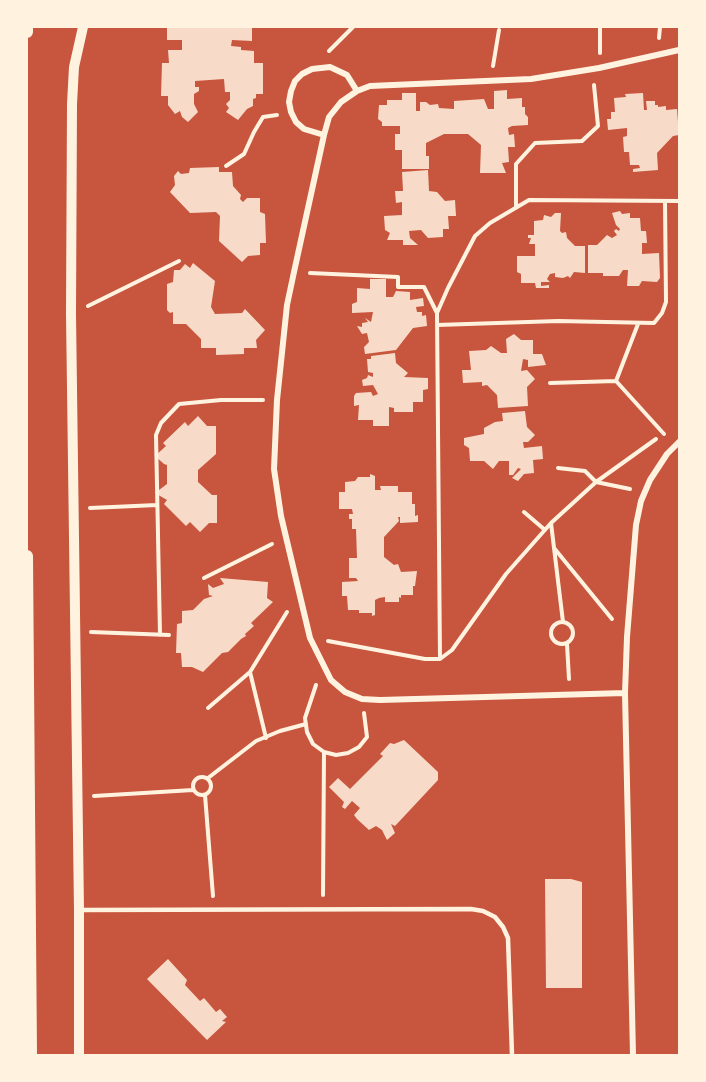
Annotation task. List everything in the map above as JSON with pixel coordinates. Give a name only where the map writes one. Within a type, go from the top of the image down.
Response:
[{"type":"main road","points":[[27,27],[27,32]]},
{"type":"main road","points":[[27,556],[31,1055]]},
{"type":"street","points":[[79,1055],[80,910],[71,314],[72,104],[74,67],[83,27]]},
{"type":"street","points":[[625,693],[380,700],[362,699],[345,692],[331,680],[322,665],[310,638],[298,594],[274,469],[277,400],[287,305],[324,135],[329,117],[340,102],[370,86],[491,82],[557,76],[679,50]]},
{"type":"street","points":[[324,135],[313,134],[296,122],[291,112],[291,91],[295,81],[312,69],[330,67],[347,75],[357,91]]},
{"type":"street","points":[[633,1055],[625,693],[627,637],[636,525],[641,501],[650,480],[667,454],[679,442]]},
{"type":"lane","points":[[80,910],[471,909],[483,911],[495,917],[508,938],[512,1055]]},
{"type":"path","points":[[312,69],[353,27]]},
{"type":"path","points":[[516,208],[516,164],[535,143],[582,141],[598,126],[596,69],[600,27]]},
{"type":"path","points":[[491,82],[499,30]]},
{"type":"path","points":[[226,166],[244,154],[264,117],[291,112]]},
{"type":"path","points":[[440,659],[437,313],[475,236],[490,223],[529,200],[679,201]]},
{"type":"path","points":[[437,325],[558,321],[654,324],[666,302],[665,201]]},
{"type":"path","points":[[71,314],[179,261]]},
{"type":"path","points":[[294,272],[398,277],[398,286],[424,287],[437,313]]},
{"type":"path","points":[[616,381],[638,324]]},
{"type":"path","points":[[550,384],[616,381]]},
{"type":"path","points":[[616,381],[664,434]]},
{"type":"path","points":[[160,635],[156,435],[161,423],[179,404],[221,400],[277,400]]},
{"type":"path","points":[[310,638],[425,659],[440,659],[452,650],[506,574],[551,523],[596,482],[671,430]]},
{"type":"path","points":[[558,468],[585,471],[596,482],[630,490],[650,480]]},
{"type":"path","points":[[74,509],[157,505]]},
{"type":"path","points":[[524,512],[545,530]]},
{"type":"path","points":[[551,523],[563,622]]},
{"type":"path","points":[[204,578],[286,537]]},
{"type":"path","points":[[554,548],[627,637]]},
{"type":"path","points":[[208,708],[250,672],[298,594]]},
{"type":"path","points":[[563,622],[572,626],[573,638],[567,644],[558,644],[553,640],[551,635],[555,624],[563,622]]},
{"type":"path","points":[[75,632],[169,635]]},
{"type":"path","points":[[567,644],[571,695]]},
{"type":"path","points":[[322,665],[305,718],[307,732],[313,744],[324,752],[336,754],[348,753],[359,747],[367,736],[362,699]]},
{"type":"path","points":[[250,672],[266,738]]},
{"type":"path","points":[[193,790],[193,785],[199,777],[208,778],[256,741],[306,724]]},
{"type":"path","points":[[323,909],[324,752]]},
{"type":"path","points":[[208,778],[212,788],[206,795],[214,910]]},
{"type":"path","points":[[78,797],[193,790],[196,794],[206,795]]},
{"type":"building","points":[[167,27],[252,27],[252,41],[232,40],[231,46],[254,51],[254,63],[263,63],[263,94],[256,94],[253,106],[247,109],[238,120],[226,112],[229,108],[226,104],[230,100],[230,92],[225,92],[224,79],[195,81],[195,87],[199,87],[199,91],[194,94],[194,104],[198,112],[188,122],[182,117],[180,111],[175,114],[168,105],[168,96],[161,96],[162,63],[169,63],[168,50],[182,50],[182,40],[167,40]]},
{"type":"building","points":[[507,90],[507,99],[522,98],[522,107],[525,107],[528,125],[508,128],[509,135],[514,134],[515,147],[508,147],[509,162],[502,163],[506,173],[480,173],[481,145],[468,134],[444,134],[426,143],[429,169],[402,169],[402,150],[395,150],[395,134],[400,134],[400,126],[382,126],[382,122],[378,119],[379,105],[387,105],[387,100],[402,100],[402,93],[416,93],[416,111],[420,111],[420,102],[430,105],[438,104],[439,108],[454,109],[454,101],[484,99],[488,109],[494,109],[494,91]]},
{"type":"building","points":[[643,93],[644,110],[647,110],[646,101],[655,101],[658,107],[666,106],[666,110],[677,109],[679,135],[673,136],[657,153],[658,170],[633,172],[633,169],[640,168],[639,165],[630,165],[629,152],[624,152],[623,137],[627,136],[627,128],[608,130],[607,119],[611,119],[611,112],[615,112],[614,98],[626,97],[625,94]]},
{"type":"building","points":[[219,167],[219,172],[232,172],[233,186],[241,195],[240,199],[243,202],[247,198],[260,198],[260,212],[265,214],[266,243],[260,243],[260,255],[248,256],[242,262],[219,241],[220,216],[216,212],[190,213],[170,192],[175,185],[174,176],[178,171],[181,174],[189,173],[190,168]]},
{"type":"building","points":[[428,170],[429,191],[437,192],[445,201],[455,200],[456,216],[448,216],[449,229],[443,229],[443,237],[428,238],[421,230],[409,231],[410,238],[418,245],[403,245],[403,240],[387,240],[390,233],[385,230],[384,216],[402,215],[402,202],[396,203],[395,191],[403,191],[402,172]]},
{"type":"building","points":[[620,211],[622,214],[630,213],[630,218],[640,218],[641,231],[646,231],[647,243],[642,243],[642,254],[659,253],[660,278],[657,282],[642,281],[639,286],[627,286],[628,270],[623,270],[619,276],[588,273],[588,245],[597,245],[607,235],[612,238],[617,235],[614,231],[620,229],[612,213]]},
{"type":"building","points":[[555,213],[561,213],[560,231],[566,232],[567,238],[575,246],[585,246],[585,273],[574,272],[570,278],[568,276],[555,277],[555,273],[550,274],[547,279],[550,282],[541,282],[541,286],[549,285],[549,288],[536,288],[535,283],[521,283],[521,274],[517,272],[517,256],[535,256],[535,244],[529,244],[531,238],[528,238],[528,235],[534,235],[534,221],[543,220],[544,215],[551,217]]},
{"type":"building","points":[[193,263],[215,281],[211,307],[215,314],[242,313],[245,309],[265,330],[256,340],[257,348],[244,348],[244,354],[216,355],[216,348],[201,348],[201,339],[186,324],[173,324],[173,312],[170,313],[167,310],[167,284],[173,282],[174,270],[180,270],[185,264],[190,268]]},
{"type":"building","points":[[370,279],[386,279],[386,297],[393,297],[396,291],[410,292],[410,300],[423,298],[424,306],[416,307],[417,312],[422,312],[422,316],[426,315],[427,326],[413,328],[396,350],[365,354],[364,347],[369,342],[367,333],[362,334],[357,326],[362,327],[362,323],[368,322],[365,318],[371,322],[373,312],[352,313],[352,304],[357,302],[357,288],[370,289]]},
{"type":"building","points":[[514,334],[521,340],[533,340],[533,354],[542,354],[546,365],[528,367],[528,360],[523,359],[521,371],[527,370],[535,379],[527,387],[528,406],[498,408],[497,395],[487,385],[482,386],[482,382],[463,383],[462,370],[471,370],[469,351],[486,350],[491,346],[501,353],[507,353],[506,339]]},
{"type":"building","points":[[395,353],[396,363],[408,373],[404,377],[428,378],[428,389],[423,390],[423,402],[413,402],[413,412],[394,412],[394,408],[389,407],[389,426],[373,426],[373,420],[358,420],[359,405],[354,406],[356,393],[371,392],[373,396],[378,394],[373,385],[363,386],[362,380],[368,375],[373,377],[373,373],[368,372],[367,359],[371,359],[371,356]]},
{"type":"building","points":[[525,411],[527,427],[535,435],[528,442],[523,442],[524,448],[542,446],[543,459],[533,460],[534,473],[524,474],[518,481],[512,478],[521,469],[518,468],[513,475],[509,475],[509,461],[499,461],[493,469],[484,461],[470,461],[469,448],[464,445],[464,438],[484,434],[484,428],[495,422],[503,421],[502,413]]},
{"type":"building","points":[[198,416],[207,426],[216,426],[216,454],[198,470],[198,482],[212,495],[217,495],[217,523],[209,523],[200,532],[190,522],[186,526],[164,504],[167,500],[155,493],[167,484],[167,465],[155,456],[166,446],[163,443],[185,422],[188,426]]},
{"type":"building","points":[[370,474],[375,476],[375,490],[381,490],[380,486],[398,486],[398,492],[412,492],[415,516],[418,515],[418,522],[400,523],[400,517],[398,517],[399,521],[384,537],[384,557],[394,565],[398,564],[401,572],[417,571],[413,595],[401,595],[399,602],[385,602],[385,597],[375,600],[375,615],[372,616],[372,613],[348,610],[347,596],[342,596],[342,582],[358,581],[356,578],[349,578],[349,558],[357,558],[356,529],[352,529],[352,519],[349,519],[349,514],[353,514],[352,509],[339,509],[339,492],[345,492],[345,482],[355,481],[358,477],[370,477]]},
{"type":"building","points":[[220,578],[268,582],[267,598],[273,602],[251,623],[254,626],[245,634],[246,636],[228,652],[222,653],[203,672],[192,667],[182,667],[181,653],[176,653],[177,624],[182,623],[182,611],[193,610],[204,599],[213,596],[209,595],[208,584],[213,588],[224,584]]},
{"type":"building","points":[[404,740],[438,772],[438,780],[395,826],[391,824],[395,833],[387,840],[382,830],[376,826],[369,830],[357,819],[354,815],[360,808],[352,801],[345,809],[342,807],[344,802],[329,787],[338,778],[350,789],[383,756],[380,754],[390,743],[394,744]]},
{"type":"building","points":[[545,879],[571,879],[582,882],[582,988],[546,988]]},
{"type":"building","points":[[168,959],[187,980],[185,985],[200,1001],[204,998],[216,1012],[220,1009],[227,1017],[222,1021],[226,1022],[207,1040],[147,979]]}]
